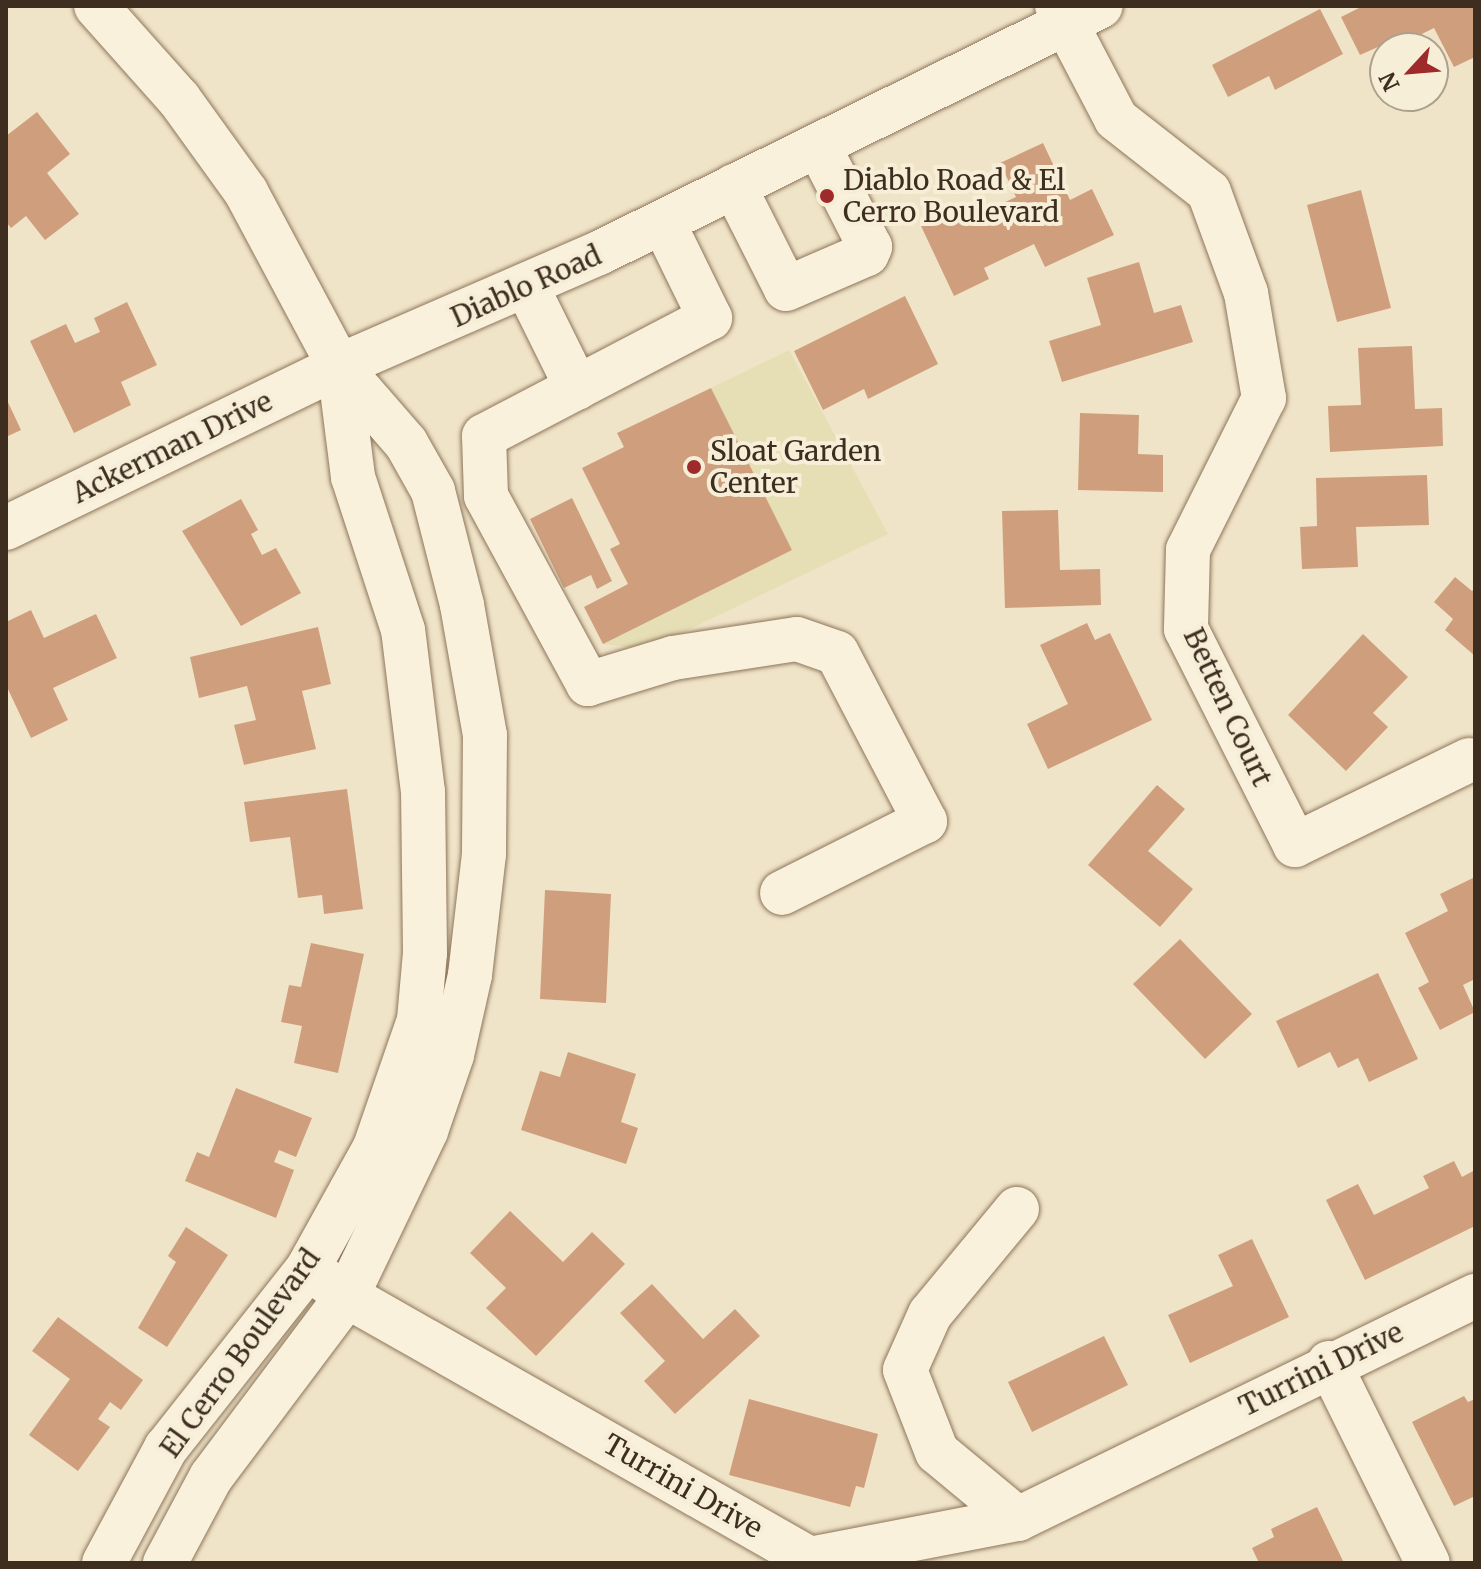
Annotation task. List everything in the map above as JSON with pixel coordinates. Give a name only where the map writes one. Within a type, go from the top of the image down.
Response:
[{"type":"street","points":[[96,6],[179,99],[246,192],[339,366]]},
{"type":"street","name":"Diablo Road","points":[[339,366],[663,222],[1074,12]]},
{"type":"street","name":"Betten Court","points":[[1074,12],[1116,119],[1209,192],[1246,293],[1264,398],[1188,550],[1186,629],[1295,845],[1469,760]]},
{"type":"street","points":[[734,186],[786,289],[867,254],[870,247],[818,145]]},
{"type":"street","points":[[663,222],[710,318],[484,436],[486,496],[588,684],[673,658],[797,639],[837,653],[925,821],[782,893]]},
{"type":"street","points":[[526,285],[577,388]]},
{"type":"street","name":"Ackerman Drive","points":[[6,528],[339,366]]},
{"type":"street","name":"El Cerro Boulevard","points":[[104,1563],[166,1448],[308,1268],[375,1147],[419,1020],[425,953],[423,792],[403,630],[353,477],[339,366]]},
{"type":"street","name":"El Cerro Boulevard","points":[[165,1563],[211,1477],[347,1296],[426,1131],[452,1055],[478,914],[486,794],[485,735],[474,666],[433,491],[406,443],[339,366]]},
{"type":"street","points":[[1017,1209],[930,1314],[905,1370],[937,1452],[1018,1519]]},
{"type":"street","name":"Turrini Drive","points":[[308,1268],[347,1296],[810,1561],[1018,1519],[1329,1363],[1475,1296]]},
{"type":"street","points":[[1329,1363],[1428,1563]]},
{"type":"shaded area","points":[[789,350],[888,534],[648,649],[603,644],[792,550],[711,388]]},
{"type":"building","points":[[1363,6],[1475,6],[1475,57],[1454,67],[1449,57],[1449,32],[1436,32],[1434,28],[1426,32],[1369,32],[1369,51],[1360,55],[1341,17]]},
{"type":"building","points":[[1320,9],[1343,54],[1275,90],[1269,76],[1228,97],[1212,65]]},
{"type":"building","points":[[37,112],[70,154],[47,173],[79,214],[45,240],[26,216],[11,228],[6,222],[6,136]]},
{"type":"building","points":[[1043,143],[1070,200],[1092,189],[1114,235],[1045,267],[1034,244],[984,268],[989,279],[954,296],[921,226],[954,211],[960,223],[1016,197],[1000,163]]},
{"type":"building","points":[[1361,190],[1391,308],[1337,322],[1307,205]]},
{"type":"building","points":[[1139,262],[1154,313],[1181,305],[1193,342],[1062,382],[1049,341],[1101,325],[1087,278]]},
{"type":"building","points":[[905,296],[938,364],[868,399],[864,389],[823,410],[794,351]]},
{"type":"building","points":[[127,302],[157,365],[121,382],[131,405],[74,433],[30,341],[66,324],[75,343],[100,332],[94,318]]},
{"type":"building","points":[[1412,346],[1415,409],[1442,408],[1443,446],[1330,452],[1328,406],[1361,405],[1358,348]]},
{"type":"building","points":[[711,388],[792,550],[603,644],[584,607],[628,584],[610,549],[620,544],[582,468],[624,447],[617,433]]},
{"type":"building","points":[[6,398],[21,430],[6,437]]},
{"type":"building","points":[[1080,413],[1139,415],[1138,454],[1163,455],[1163,492],[1078,490]]},
{"type":"building","points":[[1427,475],[1429,525],[1356,527],[1358,567],[1302,569],[1300,527],[1317,526],[1316,478]]},
{"type":"building","points":[[572,498],[612,581],[597,589],[591,575],[564,588],[530,519]]},
{"type":"building","points":[[241,499],[258,530],[251,534],[262,555],[276,548],[301,593],[241,626],[182,531]]},
{"type":"building","points":[[1058,510],[1060,570],[1100,569],[1101,605],[1005,608],[1002,511]]},
{"type":"building","points":[[1455,577],[1472,591],[1475,588],[1475,656],[1445,630],[1453,619],[1434,602]]},
{"type":"building","points":[[31,610],[44,638],[96,614],[117,658],[53,688],[68,720],[31,738],[6,685],[6,622]]},
{"type":"building","points":[[1087,623],[1095,640],[1110,633],[1152,720],[1048,769],[1027,724],[1068,704],[1040,645]]},
{"type":"building","points":[[318,627],[331,684],[302,691],[316,749],[244,765],[234,725],[256,720],[247,686],[199,698],[190,657]]},
{"type":"building","points":[[1363,634],[1408,677],[1373,713],[1388,727],[1346,771],[1288,715]]},
{"type":"building","points":[[1157,785],[1185,809],[1148,851],[1193,889],[1160,927],[1088,865]]},
{"type":"building","points":[[347,789],[363,909],[324,914],[322,895],[298,898],[290,837],[250,842],[244,802]]},
{"type":"building","points":[[1475,877],[1475,979],[1463,985],[1475,1012],[1440,1030],[1418,988],[1429,982],[1405,933],[1448,911],[1440,894]]},
{"type":"building","points":[[545,890],[611,894],[606,1003],[540,999]]},
{"type":"building","points":[[1180,939],[1252,1014],[1205,1059],[1133,984]]},
{"type":"building","points":[[311,943],[364,954],[338,1073],[294,1063],[302,1026],[281,1022],[289,985],[301,987]]},
{"type":"building","points":[[1378,973],[1418,1059],[1369,1082],[1358,1058],[1338,1068],[1330,1052],[1298,1068],[1276,1021]]},
{"type":"building","points":[[568,1052],[636,1074],[621,1122],[638,1128],[626,1164],[521,1130],[540,1071],[560,1077]]},
{"type":"building","points":[[236,1088],[312,1118],[296,1157],[279,1150],[274,1162],[294,1170],[276,1218],[185,1181],[197,1152],[209,1157]]},
{"type":"building","points":[[1454,1161],[1462,1177],[1475,1170],[1475,1226],[1365,1280],[1326,1200],[1358,1184],[1374,1215],[1429,1188],[1423,1176]]},
{"type":"building","points":[[510,1211],[563,1262],[592,1232],[625,1264],[536,1356],[486,1308],[506,1288],[470,1253]]},
{"type":"building","points":[[186,1227],[228,1255],[167,1347],[138,1328],[176,1262],[168,1256]]},
{"type":"building","points":[[1252,1239],[1289,1317],[1190,1363],[1168,1315],[1233,1286],[1218,1255]]},
{"type":"building","points":[[652,1284],[703,1339],[735,1309],[760,1336],[675,1414],[644,1381],[665,1361],[620,1313]]},
{"type":"building","points":[[58,1317],[143,1380],[121,1410],[110,1402],[98,1419],[110,1427],[78,1471],[29,1435],[70,1379],[32,1351]]},
{"type":"building","points":[[1104,1336],[1128,1385],[1032,1432],[1008,1382]]},
{"type":"building","points":[[1464,1396],[1468,1402],[1475,1399],[1475,1496],[1454,1506],[1412,1422]]},
{"type":"building","points":[[749,1399],[878,1434],[864,1488],[856,1486],[850,1507],[729,1475]]},
{"type":"building","points":[[1317,1507],[1344,1563],[1259,1563],[1252,1548],[1274,1537],[1271,1529]]},
{"type":"place","name":"Diablo Road & El Cerro Boulevard","points":[[827,196]]},
{"type":"place","name":"Sloat Garden Center","points":[[694,467]]}]
